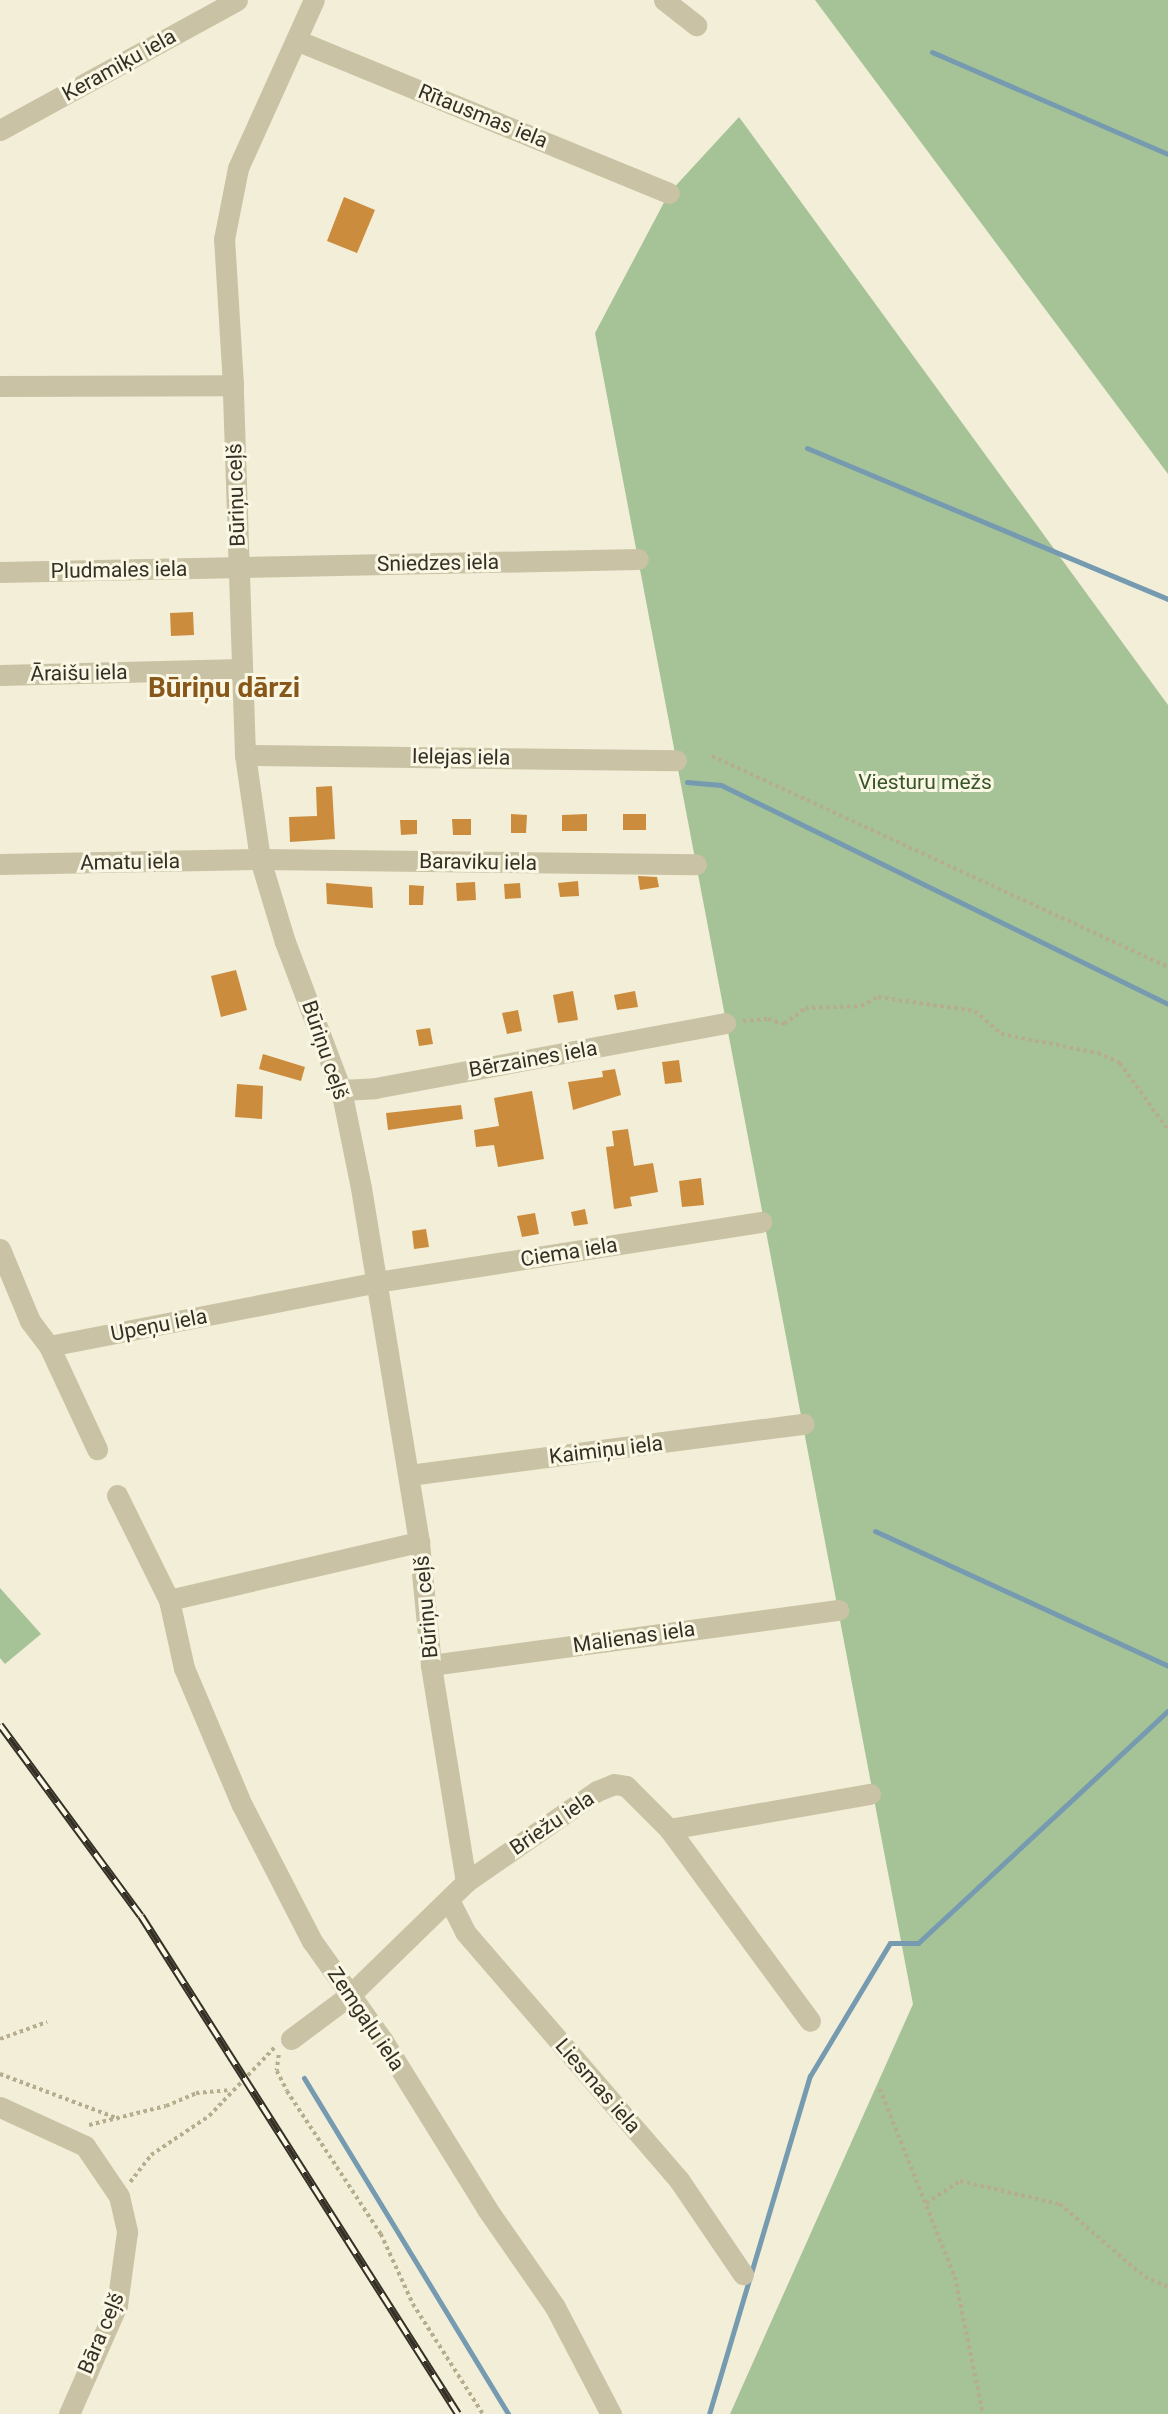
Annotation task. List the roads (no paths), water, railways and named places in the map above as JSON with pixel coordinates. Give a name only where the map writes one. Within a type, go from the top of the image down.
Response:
[{"type":"street","name":"Keramiķu iela","points":[[0,130],[237,0]]},
{"type":"street","name":"Būriņu ceļš","points":[[314,0],[238,168],[224,239],[233,385],[245,755],[260,859],[285,942],[341,1090],[409,1475],[419,1542],[431,1665],[466,1882]]},
{"type":"street","points":[[664,0],[696,26]]},
{"type":"street","name":"Rītausmas iela","points":[[296,40],[669,193]]},
{"type":"street","points":[[0,386],[233,385]]},
{"type":"street","name":"Sniedzes iela","points":[[239,567],[638,559]]},
{"type":"street","name":"Pludmales iela","points":[[0,572],[239,567]]},
{"type":"street","name":"Āraišu iela","points":[[0,675],[242,669]]},
{"type":"street","name":"Ielejas iela","points":[[245,755],[676,760]]},
{"type":"street","name":"Baraviku iela","points":[[260,859],[696,864]]},
{"type":"street","name":"Amatu iela","points":[[0,864],[260,859]]},
{"type":"street","name":"Bērzaines iela","points":[[341,1090],[375,1088],[725,1023]]},
{"type":"street","name":"Ciema iela","points":[[377,1282],[761,1222]]},
{"type":"street","points":[[0,1249],[30,1321],[49,1346],[97,1449]]},
{"type":"street","name":"Upeņu iela","points":[[49,1346],[377,1282]]},
{"type":"street","name":"Kaimiņu iela","points":[[409,1475],[804,1424]]},
{"type":"street","name":"Zemgaļu iela","points":[[117,1495],[169,1600],[184,1668],[242,1805],[312,1941],[555,2307],[611,2414]]},
{"type":"street","points":[[169,1600],[419,1542]]},
{"type":"street","name":"Malienas iela","points":[[431,1665],[838,1610]]},
{"type":"street","name":"Briežu iela","points":[[466,1882],[597,1791],[614,1784],[626,1786],[668,1829],[810,2021]]},
{"type":"street","points":[[668,1829],[870,1794]]},
{"type":"street","points":[[291,2039],[350,1995],[450,1902],[466,1882]]},
{"type":"street","name":"Liesmas iela","points":[[450,1902],[465,1932],[679,2180],[743,2274]]},
{"type":"street","name":"Bāra ceļš","points":[[0,2107],[85,2146],[119,2196],[127,2232],[117,2305],[69,2414]]},
{"type":"waterway","points":[[932,52],[1168,154]]},
{"type":"waterway","points":[[807,448],[1168,599]]},
{"type":"waterway","points":[[687,782],[721,785],[1168,1004]]},
{"type":"waterway","points":[[875,1531],[1168,1666]]},
{"type":"waterway","points":[[709,2414],[810,2076],[890,1943],[918,1943],[1168,1711]]},
{"type":"waterway","points":[[304,2078],[508,2414]]},
{"type":"railway","points":[[0,1725],[141,1916],[458,2414]]},
{"type":"district","name":"Būriņu dārzi","points":[[224,688]]},
{"type":"park label","name":"Viesturu mežs","points":[[925,782]]}]
